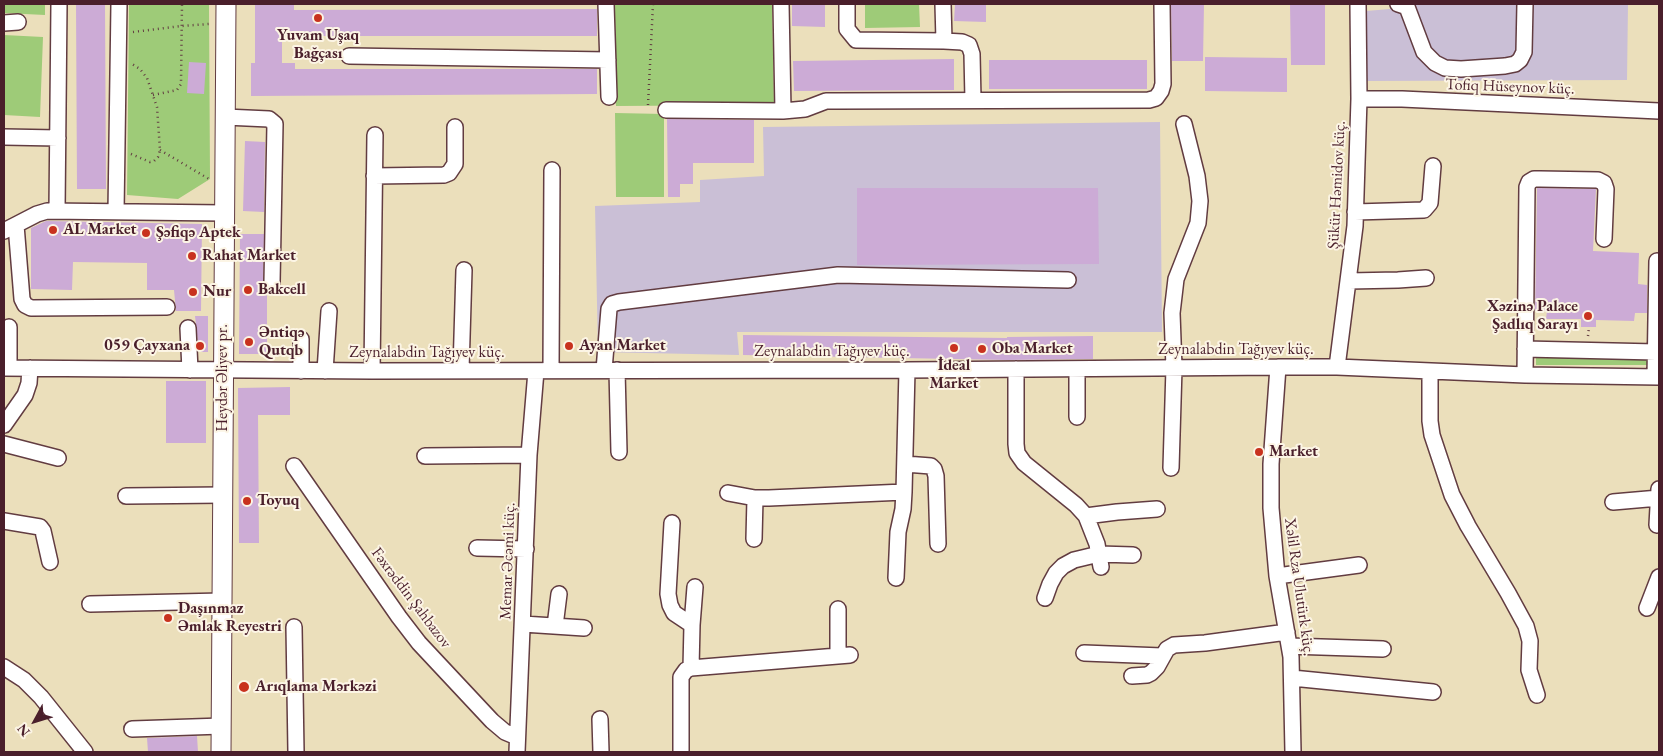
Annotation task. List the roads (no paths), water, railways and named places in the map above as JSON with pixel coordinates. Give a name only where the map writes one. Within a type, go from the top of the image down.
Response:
[{"type":"main road","name":"Heydər Əliyev pr.","points":[[221,752],[226,4]]},
{"type":"street","points":[[58,212],[59,4]]},
{"type":"street","points":[[116,212],[118,4]]},
{"type":"street","points":[[606,4],[609,97]]},
{"type":"street","points":[[781,4],[783,111]]},
{"type":"street","points":[[847,4],[847,29],[856,40],[944,41],[962,42],[969,45],[972,54],[973,100]]},
{"type":"street","points":[[943,4],[944,41]]},
{"type":"street","points":[[666,110],[783,111],[805,109],[826,101],[1148,100],[1156,98],[1163,84],[1162,4]]},
{"type":"street","name":"Şükür Həmidov küç.","points":[[1337,367],[1349,281],[1355,212],[1359,99],[1358,4]]},
{"type":"street","points":[[1405,5],[1424,52],[1445,68],[1461,69],[1505,66],[1515,64],[1520,60],[1524,52],[1525,4]]},
{"type":"street","points":[[349,56],[608,60]]},
{"type":"street","name":"Tofiq Hüseynov küç.","points":[[1359,99],[1402,99],[1659,111]]},
{"type":"street","points":[[225,117],[269,118],[275,124],[272,282]]},
{"type":"street","points":[[1171,468],[1174,368],[1172,312],[1176,279],[1198,223],[1200,201],[1197,176],[1184,124]]},
{"type":"street","points":[[374,176],[444,175],[449,173],[455,164],[455,127]]},
{"type":"street","points":[[372,371],[375,135]]},
{"type":"street","points":[[4,137],[58,138]]},
{"type":"street","points":[[1355,212],[1424,210],[1430,203],[1433,166]]},
{"type":"street","name":"Memar Əcəmi küç.","points":[[517,752],[516,737],[529,455],[543,371],[552,170]]},
{"type":"street","points":[[1525,375],[1527,187],[1529,182],[1540,178],[1598,180],[1604,183],[1606,189],[1604,239]]},
{"type":"street","points":[[167,308],[31,308],[22,299],[10,228],[47,211],[224,213]]},
{"type":"street","points":[[1657,262],[1657,377]]},
{"type":"street","points":[[461,370],[464,270]]},
{"type":"street","points":[[619,452],[610,370],[609,309],[612,304],[838,275],[1068,280]]},
{"type":"street","points":[[1349,281],[1426,278]]},
{"type":"street","points":[[325,371],[329,311]]},
{"type":"street","points":[[6,368],[9,327]]},
{"type":"street","points":[[188,328],[190,370]]},
{"type":"street","points":[[301,339],[301,371]]},
{"type":"street","points":[[1525,349],[1656,352]]},
{"type":"street","name":"Xəlil Rza Ulutürk küç.","points":[[1278,367],[1271,464],[1271,499],[1277,576],[1289,639],[1292,678],[1293,752]]},
{"type":"street","name":"Zeynalabdin Tağıyev küç.","points":[[6,368],[224,371],[543,371],[1337,367],[1525,375],[1657,377]]},
{"type":"street","points":[[4,425],[25,395],[29,383],[30,368]]},
{"type":"street","points":[[1076,368],[1077,417]]},
{"type":"street","points":[[1016,369],[1017,453],[1024,463],[1076,505],[1086,516],[1098,544],[1100,560]]},
{"type":"street","points":[[896,578],[898,532],[903,509],[904,492],[907,370]]},
{"type":"street","points":[[1430,371],[1430,421],[1432,435],[1452,495],[1526,626],[1530,641],[1529,670],[1537,695]]},
{"type":"street","points":[[4,444],[58,458]]},
{"type":"street","points":[[425,456],[529,455]]},
{"type":"street","points":[[905,464],[931,466],[934,469],[936,476],[938,544]]},
{"type":"street","name":"Fəxrəddin Şahbazov","points":[[294,466],[399,617],[419,642],[492,721],[505,732],[516,737]]},
{"type":"street","points":[[1657,525],[1659,489]]},
{"type":"street","points":[[728,493],[756,498],[904,492]]},
{"type":"street","points":[[126,496],[223,495]]},
{"type":"street","points":[[754,539],[756,498]]},
{"type":"street","points":[[1613,502],[1659,498]]},
{"type":"street","points":[[1086,516],[1157,509]]},
{"type":"street","points":[[4,521],[40,527],[43,531],[50,562]]},
{"type":"street","points":[[672,523],[668,594],[670,605],[674,613],[692,625]]},
{"type":"street","points":[[477,548],[526,549]]},
{"type":"street","points":[[1045,598],[1050,584],[1063,566],[1074,560],[1100,560],[1133,555]]},
{"type":"street","points":[[1277,576],[1359,565]]},
{"type":"street","points":[[1647,608],[1659,577]]},
{"type":"street","points":[[691,668],[695,587]]},
{"type":"street","points":[[555,626],[559,594]]},
{"type":"street","points":[[90,604],[222,602]]},
{"type":"street","points":[[681,752],[681,677],[686,670],[691,668],[844,656],[838,609]]},
{"type":"street","points":[[522,624],[584,628]]},
{"type":"street","points":[[294,627],[296,752]]},
{"type":"street","points":[[1132,676],[1147,675],[1152,672],[1167,649],[1174,644],[1289,639],[1383,650]]},
{"type":"street","points":[[1084,653],[1162,656]]},
{"type":"street","points":[[4,667],[24,680],[41,697],[85,752]]},
{"type":"street","points":[[1292,678],[1433,692]]},
{"type":"street","points":[[600,719],[601,752]]},
{"type":"street","points":[[132,729],[222,726]]},
{"type":"place","name":"Yuvam Uşaq Bağçası","points":[[318,18]]},
{"type":"place","name":"AL Market","points":[[53,230]]},
{"type":"place","name":"Şəfiqə Aptek","points":[[146,233]]},
{"type":"place","name":"Rahat Market","points":[[192,256]]},
{"type":"place","name":"Bakcell","points":[[248,290]]},
{"type":"place","name":"Nur","points":[[193,292]]},
{"type":"place","name":"Xәzinә Palace Şadlıq Sarayı","points":[[1588,316]]},
{"type":"place","name":"Əntiqə Qutqb","points":[[249,342]]},
{"type":"place","name":"059 Çayxana","points":[[200,346]]},
{"type":"place","name":"Ayan Market","points":[[569,346]]},
{"type":"place","name":"İdeal Market","points":[[954,348]]},
{"type":"place","name":"Oba Market","points":[[982,349]]},
{"type":"place","name":"Market","points":[[1259,452]]},
{"type":"place","name":"Toyuq","points":[[247,501]]},
{"type":"place","name":"Daşınmaz Əmlak Reyestri","points":[[168,618]]},
{"type":"place","name":"Arıqlama Mərkəzi","points":[[244,687]]}]
